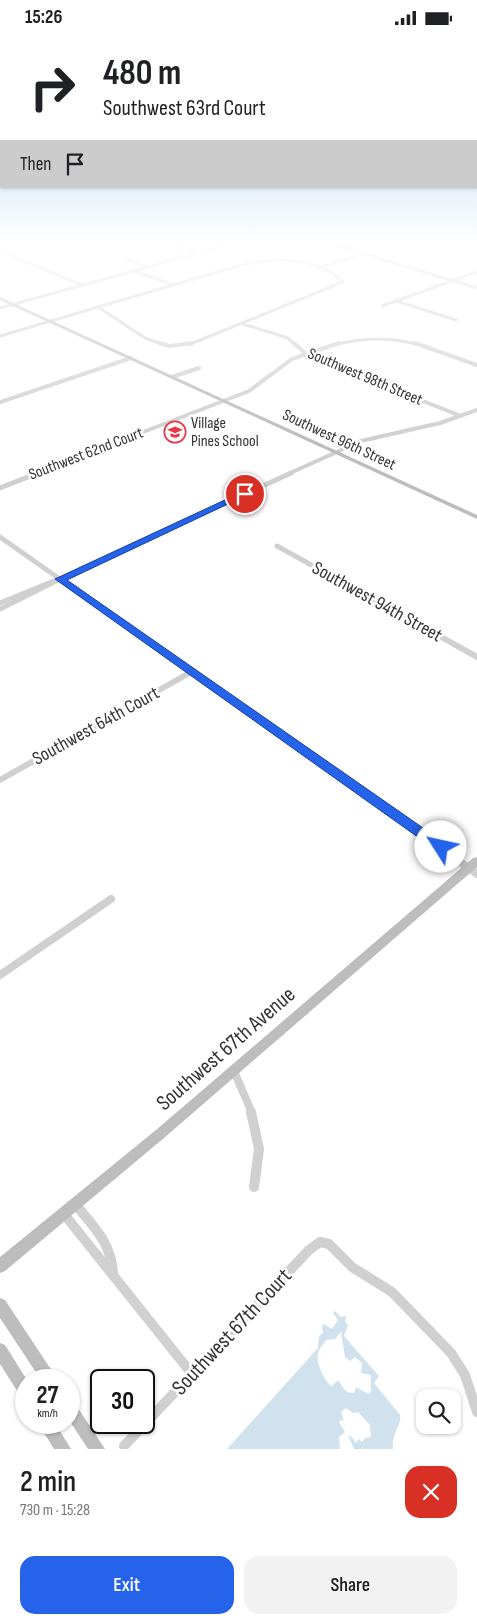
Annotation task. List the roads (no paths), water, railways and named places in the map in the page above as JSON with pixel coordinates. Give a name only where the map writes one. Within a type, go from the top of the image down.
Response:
[{"type":"street","name":"Southwest 96th Street","points":[[20,307],[477,517]]},
{"type":"street","points":[[0,336],[98,307],[153,343],[166,347],[191,345],[284,307]]},
{"type":"street","points":[[415,307],[456,320]]},
{"type":"street","name":"Southwest 98th Street","points":[[243,324],[288,338],[304,354],[462,417]]},
{"type":"street","name":"Southwest 62nd Court","points":[[0,487],[224,401],[264,383],[285,364],[304,354],[352,339],[392,337],[420,344],[477,365]]},
{"type":"street","points":[[0,402],[131,358]]},
{"type":"street","points":[[172,377],[199,368]]},
{"type":"street","points":[[0,609],[60,579],[371,437],[425,427],[462,417],[477,410]]},
{"type":"street","points":[[468,414],[476,417]]},
{"type":"street","points":[[0,537],[474,868]]},
{"type":"street","name":"Southwest 94th Street","points":[[276,546],[477,657]]},
{"type":"street","points":[[0,603],[47,582],[60,579]]},
{"type":"street","name":"Southwest 64th Court","points":[[0,780],[191,672]]},
{"type":"street","name":"Southwest 67th Avenue","points":[[0,1267],[76,1205],[474,868]]},
{"type":"street","points":[[0,975],[111,899]]},
{"type":"street","points":[[234,1071],[247,1103],[259,1145],[259,1161],[254,1187]]},
{"type":"street","points":[[76,1205],[110,1247],[114,1260],[114,1274]]},
{"type":"street","points":[[64,1214],[100,1260],[114,1274],[192,1374]]},
{"type":"street","name":"Southwest 67th Court","points":[[124,1447],[309,1250],[320,1242],[330,1244],[352,1267],[392,1292],[451,1353],[465,1375],[477,1412]]},
{"type":"street","points":[[0,1305],[43,1369]]},
{"type":"street","points":[[0,1350],[15,1374]]},
{"type":"street","points":[[80,1424],[97,1449]]},
{"type":"street","points":[[53,1434],[63,1449]]},
{"type":"water","points":[[335,1311],[341,1317],[346,1316],[345,1322],[348,1325],[344,1336],[379,1376],[374,1383],[400,1415],[393,1449],[354,1449],[348,1435],[353,1438],[355,1443],[359,1439],[362,1442],[365,1438],[371,1437],[370,1425],[358,1412],[353,1413],[346,1408],[341,1412],[344,1421],[341,1420],[339,1422],[345,1432],[339,1437],[340,1449],[227,1449],[318,1348],[319,1336],[323,1333],[322,1326],[324,1324],[332,1329],[338,1320],[333,1313]],"holes":[[[341,1332],[345,1357],[350,1361],[355,1357],[362,1363],[361,1373],[371,1375],[371,1392],[368,1394],[356,1387],[354,1393],[348,1392],[338,1380],[332,1386],[326,1380],[318,1359],[319,1350],[326,1340],[335,1339]]]},
{"type":"place","name":"Village Pines School","points":[[175,432]]}]
